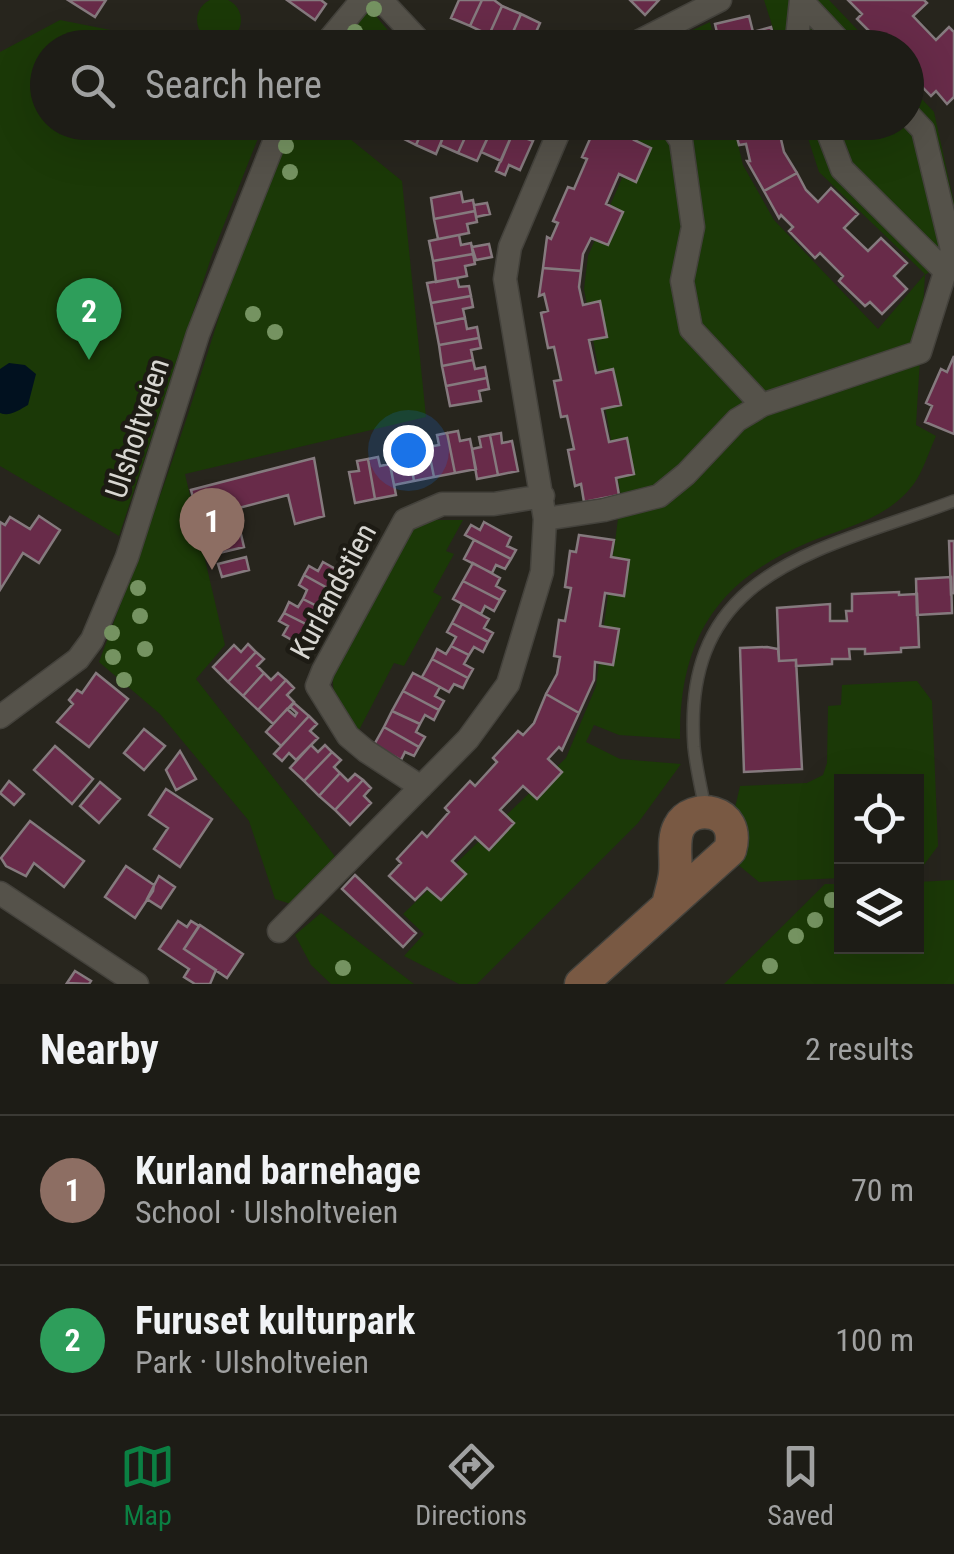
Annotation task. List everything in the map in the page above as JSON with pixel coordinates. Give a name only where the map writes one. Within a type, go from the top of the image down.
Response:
[{"type":"street","points":[[337,30],[362,0]]},
{"type":"street","points":[[381,0],[409,30]]},
{"type":"street","points":[[661,30],[720,0]]},
{"type":"street","points":[[798,30],[801,0],[829,30]]},
{"type":"street","name":"Kurlandstien","points":[[421,787],[348,736],[317,686],[404,520],[442,504],[604,510],[658,496],[686,474],[737,420],[762,405],[920,352],[952,250],[924,134]]},
{"type":"street","name":"Ulsholtveien","points":[[0,717],[78,660],[92,640],[127,557],[204,319],[275,140]]},
{"type":"street","points":[[279,931],[480,724],[508,684],[542,572],[544,508],[505,279],[510,247],[556,140]]},
{"type":"street","points":[[680,140],[693,227],[682,281],[691,329],[762,405]]},
{"type":"street","points":[[831,140],[842,169],[946,272]]},
{"type":"street","points":[[581,984],[719,864],[730,850],[734,835],[720,816],[692,814],[680,823],[668,905]]},
{"type":"street","points":[[0,893],[137,984]]},
{"type":"lane","points":[[706,812],[694,749],[694,713],[710,638],[731,605],[761,580],[796,560],[954,501]]},
{"type":"green space","points":[[211,0],[227,0],[239,12],[238,30],[199,28],[199,12]]},
{"type":"green space","points":[[764,0],[829,0],[858,30],[774,30]]},
{"type":"green space","points":[[370,9],[388,30],[352,30]]},
{"type":"green space","points":[[60,20],[111,30],[41,30]]},
{"type":"green space","points":[[710,22],[712,30],[693,30]]},
{"type":"green space","points":[[30,36],[30,140],[257,140],[212,255],[119,536],[0,466],[0,52]]},
{"type":"green space","points":[[924,101],[934,112],[954,203],[954,255],[925,275],[916,425],[936,436],[923,468],[902,497],[878,515],[775,558],[727,596],[709,618],[696,644],[681,704],[680,739],[619,735],[594,725],[586,742],[620,759],[681,764],[638,823],[477,984],[459,984],[404,956],[424,934],[403,914],[566,758],[596,686],[621,496],[584,289],[588,256],[639,140],[737,140],[743,165],[774,220],[878,329],[925,274],[819,172],[809,140],[924,140]]},
{"type":"green space","points":[[286,140],[351,140],[402,181],[426,417],[185,474],[225,645],[196,679],[341,864],[294,905],[275,899],[249,821],[160,714],[99,662],[176,451],[252,216]]},
{"type":"green space","points":[[426,520],[463,520],[446,551],[454,554],[433,592],[442,597],[404,666],[394,663],[358,732],[334,695],[332,673],[410,530]]},
{"type":"green space","points":[[917,681],[932,701],[938,846],[924,865],[924,774],[834,774],[834,878],[759,882],[736,863],[734,812],[740,786],[807,783],[823,775],[827,763],[828,706],[841,705],[842,685]]},
{"type":"green space","points":[[954,880],[954,984],[724,984],[825,884],[834,884],[834,954],[924,954],[924,882]]},
{"type":"green space","points":[[321,913],[414,984],[331,984],[311,965],[295,935]]},
{"type":"water","points":[[9,363],[25,365],[36,374],[28,405],[4,414],[0,413],[0,369]]},
{"type":"building","points":[[68,0],[106,0],[95,17]]},
{"type":"building","points":[[287,0],[321,0],[326,4],[315,20]]},
{"type":"building","points":[[459,0],[482,0],[470,26],[451,18]]},
{"type":"building","points":[[482,0],[494,0],[502,6],[491,30],[470,26]]},
{"type":"building","points":[[630,0],[659,0],[645,15]]},
{"type":"building","points":[[848,0],[924,0],[927,3],[913,16],[936,40],[949,27],[954,32],[954,97],[947,104],[936,91],[931,96],[924,89],[924,30],[868,30],[857,19],[862,14]]},
{"type":"building","points":[[502,6],[521,14],[514,30],[491,30]]},
{"type":"building","points":[[521,14],[540,23],[537,30],[514,30]]},
{"type":"building","points":[[749,16],[752,30],[716,30],[715,24]]},
{"type":"building","points":[[418,140],[442,140],[436,154],[416,145]]},
{"type":"building","points":[[442,140],[464,140],[458,153],[440,145]]},
{"type":"building","points":[[464,140],[487,140],[477,161],[458,153]]},
{"type":"building","points":[[487,140],[510,140],[501,161],[481,152]]},
{"type":"building","points":[[510,140],[533,141],[520,170],[509,165],[505,175],[496,171]]},
{"type":"building","points":[[590,140],[634,140],[651,148],[636,182],[619,174],[606,204],[623,212],[608,245],[591,238],[583,254],[581,271],[543,268],[547,237],[551,239],[558,223],[553,221],[568,187],[574,189],[587,159],[582,157]]},
{"type":"building","points":[[738,140],[781,140],[797,173],[764,191],[747,161],[746,144],[739,145]]},
{"type":"building","points":[[797,173],[818,202],[831,188],[858,214],[844,228],[868,251],[881,238],[907,263],[894,276],[907,289],[882,314],[870,302],[865,306],[839,281],[843,276],[820,253],[815,258],[789,231],[793,227],[781,215],[779,218],[764,191]]},
{"type":"building","points":[[461,192],[463,202],[473,200],[475,211],[434,219],[431,198]]},
{"type":"building","points":[[487,203],[490,214],[476,217],[474,205]]},
{"type":"building","points":[[475,211],[477,222],[467,224],[469,233],[438,239],[434,219]]},
{"type":"building","points":[[459,235],[461,245],[471,243],[473,254],[433,261],[429,241]]},
{"type":"building","points":[[489,244],[492,257],[476,260],[472,247]]},
{"type":"building","points":[[473,254],[475,264],[465,266],[467,276],[436,282],[433,261]]},
{"type":"building","points":[[543,268],[581,271],[583,305],[600,301],[607,337],[589,340],[596,373],[613,369],[621,405],[602,409],[609,442],[627,438],[634,474],[616,478],[619,495],[584,502],[581,484],[575,486],[568,450],[574,449],[567,416],[561,417],[554,381],[561,380],[554,347],[548,348],[541,313],[548,311],[544,294],[539,296]]},
{"type":"building","points":[[457,278],[459,287],[469,286],[471,296],[431,303],[427,283]]},
{"type":"building","points":[[471,296],[473,307],[463,309],[465,318],[435,324],[431,303]]},
{"type":"building","points":[[465,318],[467,329],[477,327],[479,338],[439,345],[435,324]]},
{"type":"building","points":[[479,338],[481,348],[471,350],[473,360],[442,366],[439,345]]},
{"type":"building","points":[[954,356],[954,434],[925,422],[932,406],[926,403],[941,369],[947,372]]},
{"type":"building","points":[[473,360],[475,369],[485,367],[487,378],[446,386],[442,366]]},
{"type":"building","points":[[487,378],[489,389],[479,391],[481,401],[450,406],[446,386]]},
{"type":"building","points":[[458,431],[460,441],[470,439],[476,469],[455,473],[447,433]]},
{"type":"building","points":[[447,433],[455,473],[434,477],[428,447],[439,445],[437,435]]},
{"type":"building","points":[[501,433],[502,443],[512,441],[518,471],[498,475],[490,435]]},
{"type":"building","points":[[490,435],[498,475],[477,479],[472,449],[481,447],[479,437]]},
{"type":"building","points":[[417,439],[419,449],[428,447],[434,477],[414,481],[407,441]]},
{"type":"building","points":[[407,441],[414,481],[394,485],[386,445]]},
{"type":"building","points":[[378,457],[380,466],[390,464],[396,495],[375,499],[368,459]]},
{"type":"building","points":[[314,458],[324,516],[295,524],[288,495],[235,509],[244,547],[215,554],[202,506],[196,508],[191,490]]},
{"type":"building","points":[[368,459],[375,499],[355,503],[349,472],[359,471],[357,461]]},
{"type":"building","points":[[39,516],[60,530],[39,563],[23,553],[0,590],[0,522],[5,525],[10,517],[30,529]]},
{"type":"building","points":[[484,522],[511,537],[507,546],[516,550],[511,559],[465,535],[471,525],[480,530]]},
{"type":"building","points":[[579,535],[614,540],[611,557],[629,560],[624,596],[605,593],[600,626],[619,629],[613,665],[595,662],[594,680],[579,713],[546,694],[557,674],[560,657],[554,656],[559,620],[565,621],[571,588],[565,587],[570,551],[576,552]]},
{"type":"building","points":[[474,540],[511,559],[505,569],[496,565],[492,573],[464,559]]},
{"type":"building","points":[[949,541],[954,541],[951,594]]},
{"type":"building","points":[[246,557],[249,570],[222,577],[218,564]]},
{"type":"building","points":[[323,562],[341,572],[336,581],[345,585],[340,595],[304,575],[309,566],[318,571]]},
{"type":"building","points":[[473,563],[500,578],[496,586],[505,591],[500,600],[463,581]]},
{"type":"building","points":[[304,575],[340,595],[335,605],[326,600],[321,608],[303,599],[307,590],[299,585]]},
{"type":"building","points":[[951,577],[952,613],[917,615],[916,579]]},
{"type":"building","points":[[463,581],[500,600],[494,611],[485,606],[481,614],[453,599]]},
{"type":"building","points":[[852,594],[917,594],[919,647],[865,654],[865,649],[849,649],[850,659],[832,659],[832,664],[796,666],[796,660],[779,661],[777,608],[830,604],[830,621],[847,621],[846,611],[852,611]]},
{"type":"building","points":[[303,599],[321,608],[316,617],[325,622],[320,631],[284,613],[289,602],[298,607]]},
{"type":"building","points":[[462,604],[489,619],[484,628],[493,633],[488,642],[452,623]]},
{"type":"building","points":[[284,613],[320,631],[315,641],[306,636],[301,645],[283,635],[288,626],[279,621]]},
{"type":"building","points":[[452,623],[488,642],[483,652],[474,647],[469,655],[451,646],[456,637],[447,632]]},
{"type":"building","points":[[248,644],[256,652],[228,682],[213,667],[234,645],[241,652]]},
{"type":"building","points":[[451,646],[469,655],[464,664],[473,669],[468,678],[432,659],[437,649],[446,654]]},
{"type":"building","points":[[740,648],[778,649],[779,661],[796,660],[802,769],[744,772]]},
{"type":"building","points":[[256,652],[264,659],[257,666],[264,673],[243,696],[228,682]]},
{"type":"building","points":[[432,659],[468,678],[463,688],[454,684],[449,692],[422,677]]},
{"type":"building","points":[[96,673],[128,699],[89,747],[57,722],[73,704],[69,700],[77,690],[82,693]]},
{"type":"building","points":[[264,673],[271,680],[278,673],[286,680],[258,710],[243,696]]},
{"type":"building","points":[[413,673],[440,687],[435,696],[444,701],[439,710],[403,691]]},
{"type":"building","points":[[286,680],[294,688],[287,695],[294,702],[273,724],[258,710]]},
{"type":"building","points":[[403,691],[439,710],[434,720],[425,715],[420,724],[392,711]]},
{"type":"building","points":[[546,694],[579,713],[562,750],[559,747],[548,759],[562,772],[537,799],[523,786],[500,810],[514,823],[489,850],[475,837],[452,861],[466,874],[441,900],[427,888],[415,900],[389,876],[401,863],[397,859],[422,832],[427,837],[449,812],[445,808],[470,781],[475,786],[497,762],[493,758],[518,731],[523,735],[534,723]]},
{"type":"building","points":[[294,703],[309,716],[281,746],[266,732],[287,709],[295,716],[297,713],[290,707]]},
{"type":"building","points":[[392,711],[420,724],[416,732],[425,737],[419,747],[384,727]]},
{"type":"building","points":[[309,716],[317,724],[310,731],[318,738],[296,760],[289,753],[282,761],[274,754]]},
{"type":"building","points":[[384,727],[419,747],[414,756],[405,752],[401,760],[374,745]]},
{"type":"building","points":[[144,729],[165,746],[144,770],[124,753]]},
{"type":"building","points":[[311,745],[318,752],[325,745],[332,752],[304,781],[290,768]]},
{"type":"building","points":[[55,746],[93,779],[72,804],[34,770]]},
{"type":"building","points":[[180,751],[196,779],[176,790],[166,770]]},
{"type":"building","points":[[332,752],[341,760],[334,767],[340,773],[319,796],[304,781]]},
{"type":"building","points":[[340,773],[348,781],[355,774],[363,780],[335,810],[319,796]]},
{"type":"building","points":[[363,780],[371,788],[364,796],[371,803],[350,825],[335,810]]},
{"type":"building","points":[[9,781],[24,794],[14,805],[0,793]]},
{"type":"building","points":[[100,782],[120,799],[99,823],[80,806]]},
{"type":"building","points":[[166,789],[212,819],[180,867],[154,849],[168,828],[149,815]]},
{"type":"building","points":[[30,821],[84,861],[64,887],[34,863],[26,876],[6,866],[1,858]]},
{"type":"building","points":[[126,866],[154,885],[135,918],[105,897]]},
{"type":"building","points":[[355,875],[416,933],[403,947],[342,889]]},
{"type":"building","points":[[159,876],[175,887],[161,908],[147,899]]},
{"type":"building","points":[[178,921],[187,927],[191,921],[199,926],[184,949],[216,970],[210,984],[195,984],[184,977],[189,969],[159,949]]},
{"type":"building","points":[[200,925],[243,954],[227,978],[184,949]]},
{"type":"building","points":[[75,971],[91,981],[89,984],[67,983]]},
{"type":"place","name":"Furuset kulturpark","points":[[89,360]]},
{"type":"place","name":"Kurland barnehage","points":[[212,570]]}]
